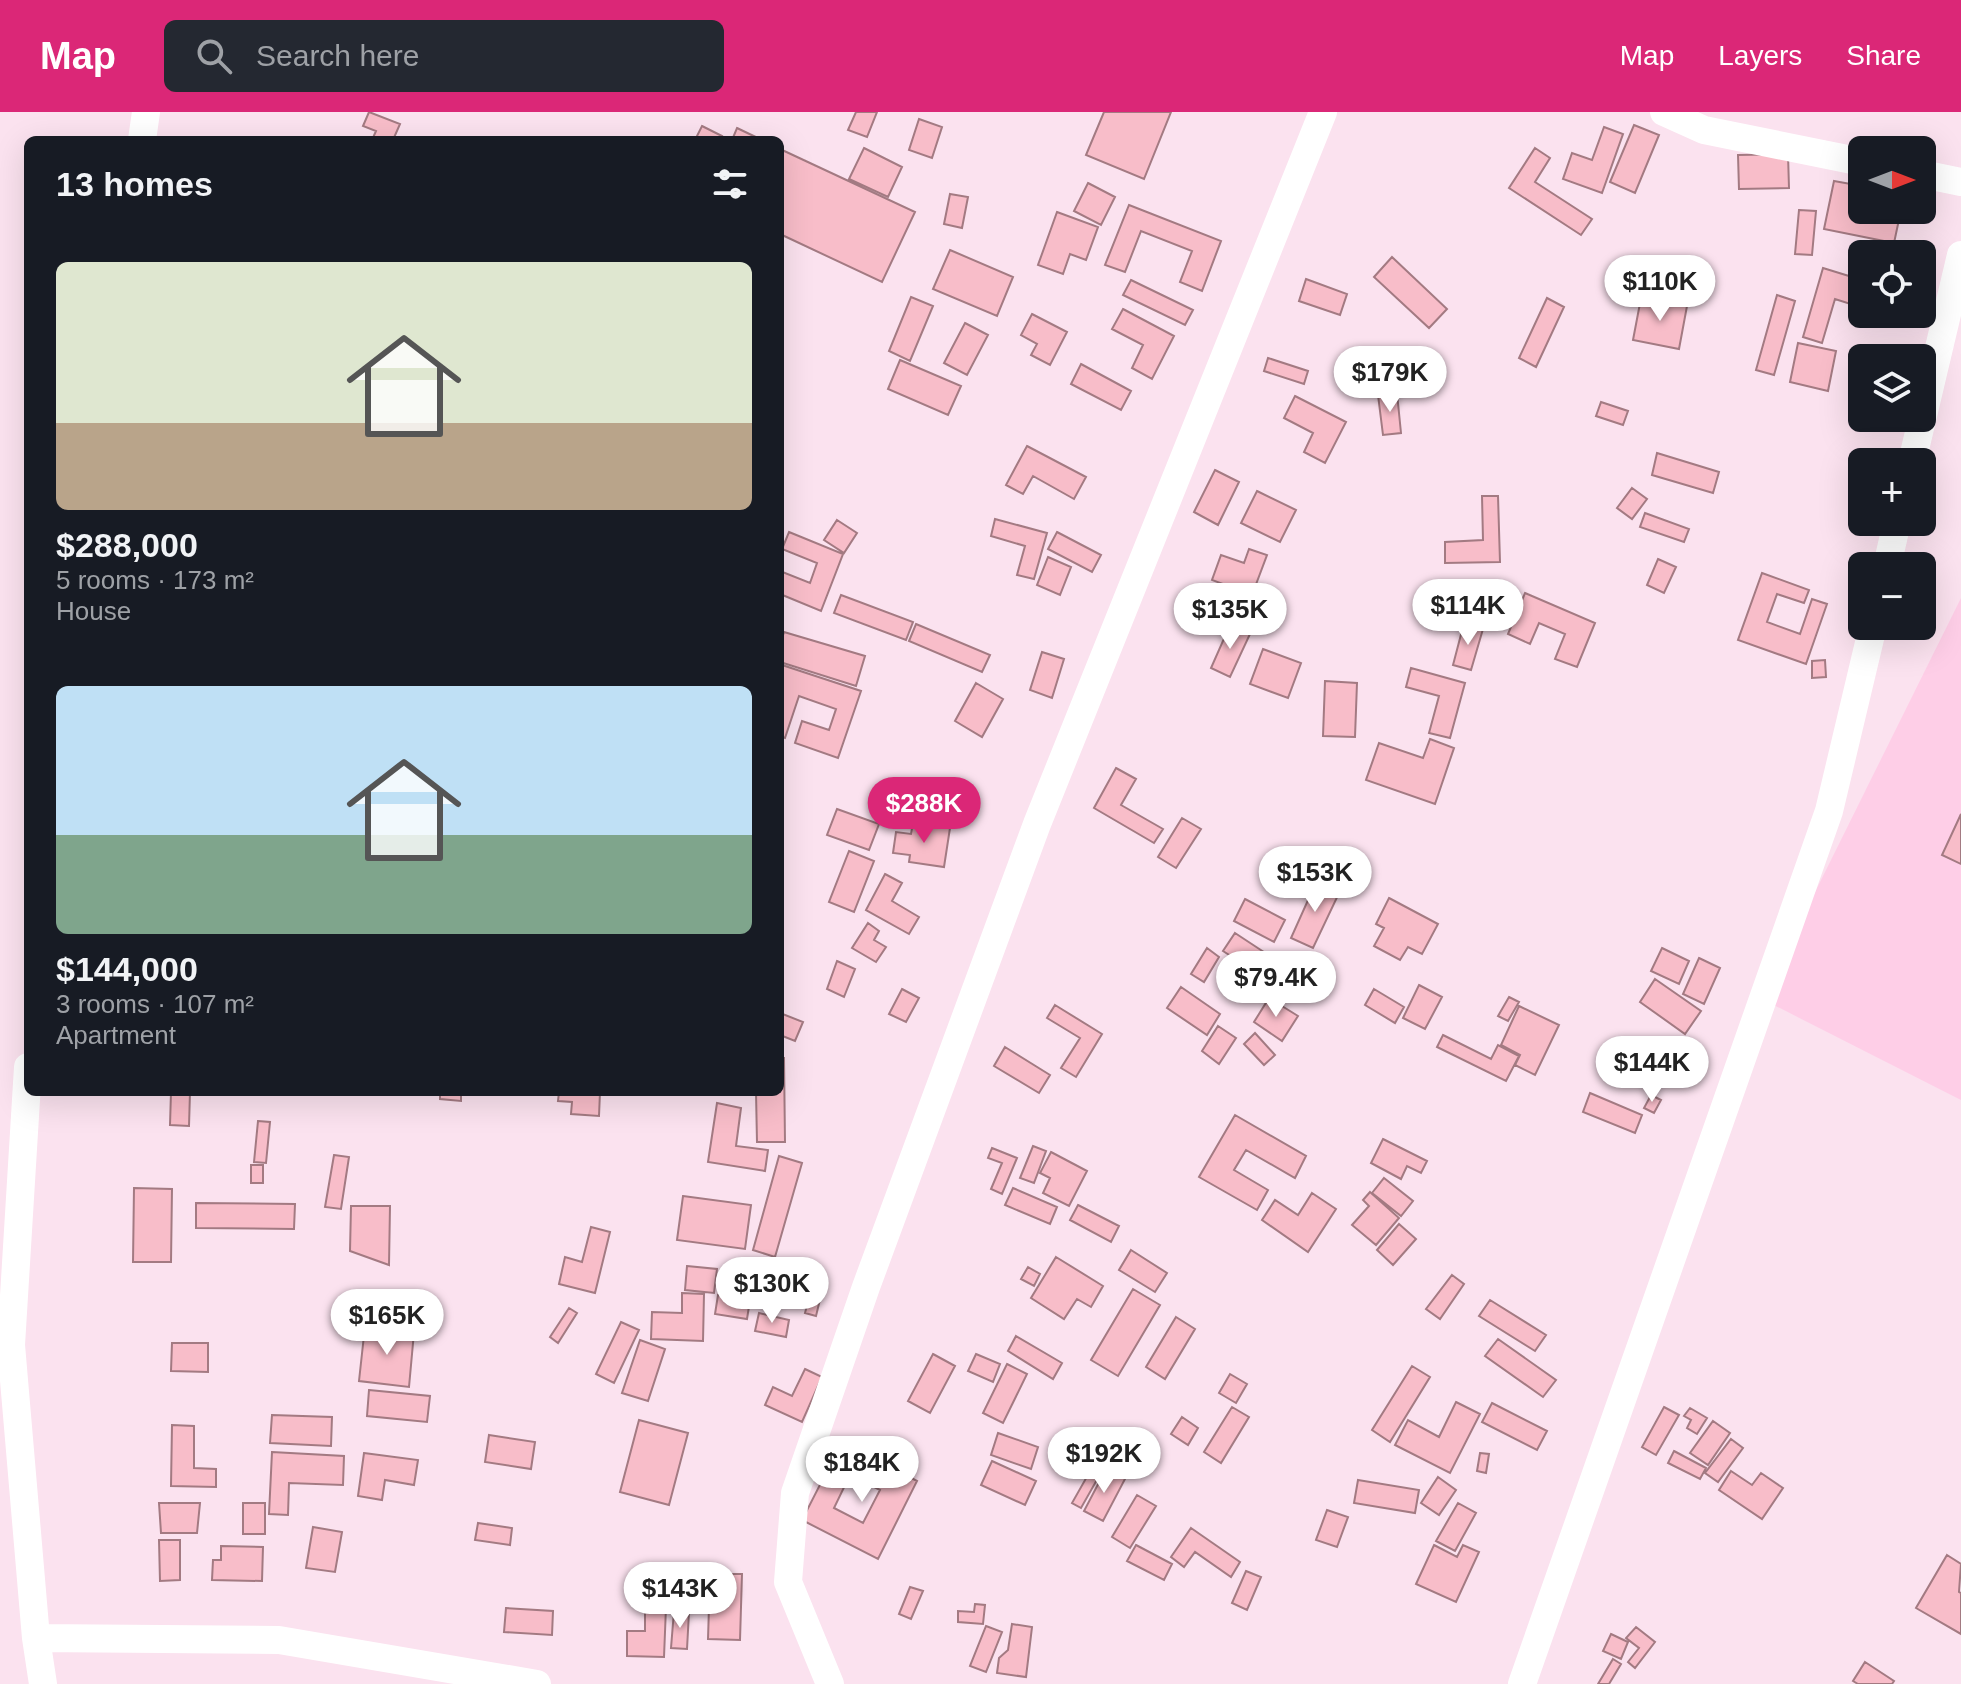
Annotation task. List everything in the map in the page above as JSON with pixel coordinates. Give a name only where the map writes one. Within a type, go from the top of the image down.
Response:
[{"type":"street","points":[[143,136],[146,112]]},
{"type":"street","points":[[830,1684],[788,1582],[795,1493],[866,1287],[1037,824],[1323,112]]},
{"type":"street","points":[[1664,112],[1704,130],[1848,159]]},
{"type":"street","points":[[1936,177],[1961,182]]},
{"type":"street","points":[[1915,448],[1961,255]]},
{"type":"street","points":[[1522,1684],[1829,811],[1870,640]]},
{"type":"street","points":[[26,1096],[11,1345],[36,1638],[43,1684]]},
{"type":"street","points":[[36,1638],[279,1640],[537,1684]]},
{"type":"shaded area","points":[[1961,598],[1961,1100],[1762,999]]},
{"type":"building","points":[[369,112],[400,124],[395,136],[374,136],[376,131],[363,126]]},
{"type":"building","points":[[856,112],[877,112],[867,137],[848,130]]},
{"type":"building","points":[[1104,112],[1171,112],[1144,179],[1086,155]]},
{"type":"building","points":[[919,119],[942,127],[932,158],[909,150]]},
{"type":"building","points":[[1634,125],[1659,135],[1635,193],[1610,182]]},
{"type":"building","points":[[702,126],[722,136],[697,136]]},
{"type":"building","points":[[1604,127],[1623,134],[1602,193],[1563,179],[1572,153],[1592,160]]},
{"type":"building","points":[[737,128],[754,136],[734,136]]},
{"type":"building","points":[[864,148],[902,167],[888,197],[849,179]]},
{"type":"building","points":[[1535,148],[1550,158],[1535,182],[1592,219],[1581,235],[1509,188]]},
{"type":"building","points":[[784,151],[915,212],[882,282],[784,236]]},
{"type":"building","points":[[1788,154],[1789,188],[1739,189],[1738,155]]},
{"type":"building","points":[[1834,181],[1848,184],[1848,224],[1898,224],[1895,240],[1879,240],[1824,229]]},
{"type":"building","points":[[1088,183],[1115,197],[1101,225],[1074,211]]},
{"type":"building","points":[[950,194],[968,197],[962,228],[944,224]]},
{"type":"building","points":[[1129,205],[1221,241],[1202,291],[1180,282],[1192,251],[1141,231],[1125,272],[1105,265]]},
{"type":"building","points":[[1799,210],[1816,211],[1812,255],[1795,254]]},
{"type":"building","points":[[1057,212],[1098,227],[1086,260],[1070,254],[1063,274],[1038,265]]},
{"type":"building","points":[[950,250],[1013,277],[997,316],[933,289]]},
{"type":"building","points":[[1392,257],[1447,309],[1429,328],[1374,277]]},
{"type":"building","points":[[1823,268],[1848,276],[1848,303],[1835,299],[1822,343],[1803,337]]},
{"type":"building","points":[[1306,279],[1347,294],[1340,315],[1299,301]]},
{"type":"building","points":[[1131,280],[1193,310],[1185,325],[1123,295]]},
{"type":"building","points":[[1777,295],[1795,301],[1774,375],[1756,370]]},
{"type":"building","points":[[911,297],[933,306],[910,361],[889,351]]},
{"type":"building","points":[[1547,298],[1564,307],[1536,367],[1519,358]]},
{"type":"building","points":[[1641,298],[1687,306],[1679,349],[1633,340]]},
{"type":"building","points":[[1123,309],[1174,336],[1152,379],[1132,368],[1143,345],[1112,329]]},
{"type":"building","points":[[1032,314],[1067,332],[1050,365],[1031,355],[1037,344],[1021,335]]},
{"type":"building","points":[[965,323],[988,335],[967,375],[944,363]]},
{"type":"building","points":[[1798,343],[1836,351],[1828,391],[1790,382]]},
{"type":"building","points":[[1268,358],[1308,371],[1304,384],[1264,371]]},
{"type":"building","points":[[900,360],[961,386],[948,415],[888,389]]},
{"type":"building","points":[[1081,364],[1131,391],[1121,410],[1071,384]]},
{"type":"building","points":[[1397,393],[1401,433],[1383,435],[1378,395]]},
{"type":"building","points":[[1295,396],[1346,422],[1325,463],[1304,452],[1313,433],[1284,418]]},
{"type":"building","points":[[1601,402],[1628,411],[1623,425],[1596,416]]},
{"type":"building","points":[[1027,446],[1086,477],[1074,499],[1033,476],[1023,494],[1006,485]]},
{"type":"building","points":[[1657,453],[1719,472],[1713,493],[1652,475]]},
{"type":"building","points":[[1215,470],[1239,482],[1218,525],[1194,512]]},
{"type":"building","points":[[1632,488],[1647,499],[1632,519],[1617,508]]},
{"type":"building","points":[[1257,491],[1296,510],[1280,542],[1241,523]]},
{"type":"building","points":[[1482,496],[1498,496],[1500,562],[1445,563],[1445,542],[1483,540]]},
{"type":"building","points":[[1645,513],[1689,529],[1684,542],[1640,527]]},
{"type":"building","points":[[995,519],[1047,533],[1034,579],[1017,575],[1025,546],[991,536]]},
{"type":"building","points":[[837,520],[857,533],[844,553],[824,540]]},
{"type":"building","points":[[789,532],[843,554],[821,611],[784,596],[784,573],[810,583],[817,563],[784,550]]},
{"type":"building","points":[[1057,532],[1101,555],[1092,572],[1048,549]]},
{"type":"building","points":[[1249,549],[1267,555],[1252,595],[1212,580],[1221,555],[1244,563]]},
{"type":"building","points":[[1048,557],[1071,567],[1060,595],[1037,585]]},
{"type":"building","points":[[1658,559],[1676,567],[1664,593],[1647,585]]},
{"type":"building","points":[[1762,573],[1809,590],[1804,603],[1777,594],[1767,622],[1800,634],[1812,599],[1827,604],[1806,664],[1738,640]]},
{"type":"building","points":[[1525,593],[1595,623],[1577,667],[1555,659],[1565,634],[1539,623],[1530,644],[1508,634]]},
{"type":"building","points":[[841,595],[913,622],[906,640],[834,613]]},
{"type":"building","points":[[1464,623],[1483,629],[1471,670],[1453,665]]},
{"type":"building","points":[[916,624],[990,655],[982,672],[909,641]]},
{"type":"building","points":[[1230,625],[1250,634],[1230,677],[1211,668]]},
{"type":"building","points":[[784,632],[865,656],[856,686],[784,663]]},
{"type":"building","points":[[1263,649],[1301,663],[1288,698],[1250,684]]},
{"type":"building","points":[[1042,652],[1064,659],[1052,698],[1030,690]]},
{"type":"building","points":[[1825,660],[1826,677],[1812,678],[1812,661]]},
{"type":"building","points":[[784,666],[861,691],[838,758],[795,743],[802,721],[829,730],[836,709],[799,696],[785,738]]},
{"type":"building","points":[[1411,668],[1465,683],[1450,738],[1429,733],[1439,696],[1406,687]]},
{"type":"building","points":[[1325,681],[1357,683],[1355,737],[1323,736]]},
{"type":"building","points":[[976,683],[1003,699],[982,737],[955,721]]},
{"type":"building","points":[[1430,739],[1454,748],[1435,804],[1366,780],[1379,743],[1423,758]]},
{"type":"building","points":[[1116,768],[1136,779],[1121,805],[1163,829],[1154,843],[1094,808]]},
{"type":"building","points":[[922,780],[968,800],[956,827],[910,807]]},
{"type":"building","points":[[837,809],[879,824],[869,850],[827,835]]},
{"type":"building","points":[[1961,814],[1961,864],[1942,855]]},
{"type":"building","points":[[1182,818],[1201,829],[1176,868],[1158,857]]},
{"type":"building","points":[[913,823],[950,828],[944,867],[909,862],[910,855],[893,853],[896,832],[911,834]]},
{"type":"building","points":[[849,851],[874,861],[854,912],[829,902]]},
{"type":"building","points":[[885,874],[902,883],[892,901],[919,917],[909,934],[866,910]]},
{"type":"building","points":[[1317,880],[1340,891],[1313,948],[1291,938]]},
{"type":"building","points":[[1389,898],[1438,924],[1422,954],[1408,947],[1400,960],[1374,946],[1384,928],[1376,924]]},
{"type":"building","points":[[1245,899],[1285,920],[1274,942],[1234,921]]},
{"type":"building","points":[[868,923],[879,931],[874,940],[886,947],[876,962],[852,948]]},
{"type":"building","points":[[1235,933],[1273,958],[1262,976],[1223,951]]},
{"type":"building","points":[[1207,948],[1219,957],[1204,982],[1191,974]]},
{"type":"building","points":[[1662,948],[1689,961],[1679,984],[1651,971]]},
{"type":"building","points":[[1699,958],[1720,968],[1704,1004],[1683,994]]},
{"type":"building","points":[[837,961],[855,969],[844,997],[827,989]]},
{"type":"building","points":[[1655,979],[1701,1011],[1685,1034],[1640,1002]]},
{"type":"building","points":[[1419,985],[1442,997],[1425,1029],[1403,1018]]},
{"type":"building","points":[[1181,987],[1220,1014],[1207,1035],[1167,1008]]},
{"type":"building","points":[[902,989],[919,998],[906,1022],[889,1014]]},
{"type":"building","points":[[1374,989],[1404,1007],[1395,1023],[1365,1005]]},
{"type":"building","points":[[1509,997],[1519,1002],[1508,1021],[1498,1016]]},
{"type":"building","points":[[1269,998],[1298,1016],[1282,1041],[1254,1022]]},
{"type":"building","points":[[1055,1005],[1102,1034],[1076,1077],[1061,1068],[1080,1038],[1047,1018]]},
{"type":"building","points":[[1519,1006],[1559,1025],[1535,1075],[1515,1065],[1520,1055],[1501,1045]]},
{"type":"building","points":[[784,1015],[803,1022],[795,1041],[784,1037]]},
{"type":"building","points":[[1218,1026],[1236,1038],[1219,1064],[1202,1051]]},
{"type":"building","points":[[1255,1033],[1275,1055],[1264,1065],[1244,1044]]},
{"type":"building","points":[[1443,1035],[1491,1059],[1498,1045],[1519,1056],[1506,1081],[1437,1047]]},
{"type":"building","points":[[1005,1047],[1050,1075],[1039,1093],[994,1066]]},
{"type":"building","points":[[1609,1057],[1623,1068],[1615,1079],[1600,1068]]},
{"type":"building","points":[[1641,1057],[1670,1072],[1663,1085],[1634,1069]]},
{"type":"building","points":[[784,1058],[785,1142],[757,1142],[756,1096],[784,1096]]},
{"type":"building","points":[[1590,1093],[1642,1115],[1635,1133],[1583,1112]]},
{"type":"building","points":[[1651,1095],[1661,1100],[1654,1113],[1644,1108]]},
{"type":"building","points":[[171,1096],[190,1096],[189,1126],[170,1125]]},
{"type":"building","points":[[440,1096],[461,1096],[461,1101],[440,1099]]},
{"type":"building","points":[[559,1096],[600,1096],[599,1116],[571,1114],[572,1102],[558,1101]]},
{"type":"building","points":[[717,1103],[741,1108],[736,1146],[768,1150],[765,1171],[708,1162]]},
{"type":"building","points":[[1235,1115],[1306,1156],[1295,1178],[1246,1150],[1234,1170],[1268,1190],[1257,1210],[1199,1177]]},
{"type":"building","points":[[258,1121],[270,1122],[266,1163],[254,1162]]},
{"type":"building","points":[[1383,1139],[1427,1161],[1421,1173],[1407,1166],[1401,1179],[1371,1163]]},
{"type":"building","points":[[1033,1146],[1046,1151],[1034,1183],[1020,1178]]},
{"type":"building","points":[[992,1148],[1017,1158],[1002,1194],[991,1189],[1002,1163],[988,1158]]},
{"type":"building","points":[[1051,1152],[1087,1171],[1069,1206],[1043,1193],[1050,1178],[1040,1173]]},
{"type":"building","points":[[334,1155],[349,1157],[341,1209],[325,1207]]},
{"type":"building","points":[[779,1156],[802,1163],[775,1257],[753,1250]]},
{"type":"building","points":[[251,1165],[263,1165],[263,1183],[251,1183]]},
{"type":"building","points":[[1384,1178],[1413,1201],[1401,1216],[1372,1193]]},
{"type":"building","points":[[134,1188],[172,1189],[171,1262],[133,1262]]},
{"type":"building","points":[[1013,1188],[1057,1207],[1050,1224],[1005,1205]]},
{"type":"building","points":[[1370,1192],[1399,1218],[1376,1245],[1352,1225],[1369,1206],[1363,1200]]},
{"type":"building","points":[[1312,1193],[1336,1209],[1308,1252],[1262,1220],[1275,1200],[1298,1215]]},
{"type":"building","points":[[683,1196],[751,1205],[745,1249],[677,1240]]},
{"type":"building","points":[[196,1203],[295,1204],[294,1229],[196,1228]]},
{"type":"building","points":[[1078,1205],[1119,1226],[1111,1242],[1070,1220]]},
{"type":"building","points":[[351,1206],[390,1206],[389,1265],[350,1251]]},
{"type":"building","points":[[1399,1224],[1416,1239],[1393,1265],[1377,1250]]},
{"type":"building","points":[[591,1227],[610,1232],[595,1293],[559,1284],[565,1257],[582,1262]]},
{"type":"building","points":[[1131,1250],[1167,1273],[1155,1292],[1119,1270]]},
{"type":"building","points":[[1056,1257],[1103,1286],[1091,1307],[1077,1299],[1064,1319],[1031,1298]]},
{"type":"building","points":[[687,1266],[717,1269],[714,1293],[685,1290]]},
{"type":"building","points":[[1028,1267],[1040,1274],[1034,1286],[1021,1279]]},
{"type":"building","points":[[805,1274],[825,1279],[816,1316],[805,1313],[810,1294],[800,1291]]},
{"type":"building","points":[[1452,1275],[1464,1284],[1440,1319],[1426,1309]]},
{"type":"building","points":[[1133,1289],[1160,1305],[1118,1376],[1091,1360]]},
{"type":"building","points":[[682,1293],[704,1294],[703,1341],[651,1339],[652,1312],[682,1313]]},
{"type":"building","points":[[718,1295],[750,1300],[747,1319],[715,1314]]},
{"type":"building","points":[[1490,1300],[1546,1335],[1535,1351],[1479,1316]]},
{"type":"building","points":[[569,1308],[577,1313],[558,1343],[550,1337]]},
{"type":"building","points":[[759,1313],[789,1320],[786,1337],[755,1331]]},
{"type":"building","points":[[1176,1317],[1195,1329],[1165,1379],[1146,1367]]},
{"type":"building","points":[[621,1322],[639,1330],[614,1383],[596,1374]]},
{"type":"building","points":[[365,1326],[414,1332],[409,1387],[359,1381]]},
{"type":"building","points":[[1016,1336],[1062,1363],[1053,1379],[1008,1351]]},
{"type":"building","points":[[1498,1339],[1556,1380],[1543,1397],[1485,1356]]},
{"type":"building","points":[[640,1340],[665,1349],[648,1401],[622,1393]]},
{"type":"building","points":[[172,1343],[208,1343],[208,1372],[171,1371]]},
{"type":"building","points":[[933,1354],[955,1366],[930,1413],[908,1401]]},
{"type":"building","points":[[976,1354],[1000,1364],[993,1382],[968,1371]]},
{"type":"building","points":[[1007,1364],[1027,1374],[1003,1423],[983,1413]]},
{"type":"building","points":[[1412,1366],[1430,1377],[1390,1442],[1372,1430]]},
{"type":"building","points":[[805,1369],[822,1377],[802,1422],[765,1405],[773,1387],[792,1396]]},
{"type":"building","points":[[1230,1374],[1247,1384],[1236,1403],[1219,1393]]},
{"type":"building","points":[[369,1390],[430,1396],[427,1422],[367,1416]]},
{"type":"building","points":[[1456,1402],[1480,1414],[1450,1473],[1395,1445],[1408,1420],[1439,1437]]},
{"type":"building","points":[[1492,1403],[1547,1431],[1537,1450],[1482,1422]]},
{"type":"building","points":[[1232,1407],[1249,1417],[1221,1463],[1204,1452]]},
{"type":"building","points":[[1664,1407],[1679,1415],[1656,1455],[1642,1447]]},
{"type":"building","points":[[1690,1408],[1707,1418],[1697,1434],[1687,1428],[1691,1420],[1684,1416]]},
{"type":"building","points":[[272,1415],[332,1417],[331,1446],[270,1443]]},
{"type":"building","points":[[1182,1417],[1198,1428],[1188,1445],[1171,1434]]},
{"type":"building","points":[[639,1420],[688,1433],[669,1505],[620,1492]]},
{"type":"building","points":[[1713,1421],[1730,1433],[1708,1465],[1690,1453]]},
{"type":"building","points":[[172,1425],[194,1426],[194,1468],[216,1469],[216,1487],[171,1486]]},
{"type":"building","points":[[998,1433],[1038,1447],[1031,1469],[991,1455]]},
{"type":"building","points":[[489,1435],[535,1442],[531,1469],[485,1462]]},
{"type":"building","points":[[1731,1439],[1743,1448],[1718,1482],[1705,1473]]},
{"type":"building","points":[[856,1448],[917,1481],[878,1559],[802,1520],[829,1467],[849,1477],[834,1508],[863,1523],[880,1490],[844,1471]]},
{"type":"building","points":[[1674,1451],[1706,1468],[1700,1479],[1668,1463]]},
{"type":"building","points":[[272,1452],[344,1456],[343,1485],[289,1483],[288,1515],[269,1514]]},
{"type":"building","points":[[364,1453],[418,1460],[414,1485],[385,1480],[382,1500],[358,1496]]},
{"type":"building","points":[[1480,1453],[1489,1454],[1486,1473],[1477,1471]]},
{"type":"building","points":[[992,1461],[1036,1481],[1025,1505],[981,1485]]},
{"type":"building","points":[[1106,1469],[1125,1479],[1103,1521],[1084,1511]]},
{"type":"building","points":[[1731,1471],[1752,1485],[1761,1473],[1783,1488],[1762,1519],[1719,1490]]},
{"type":"building","points":[[1089,1473],[1098,1478],[1081,1508],[1072,1503]]},
{"type":"building","points":[[1438,1477],[1456,1490],[1439,1515],[1421,1503]]},
{"type":"building","points":[[1358,1480],[1419,1490],[1415,1513],[1354,1503]]},
{"type":"building","points":[[1137,1495],[1156,1506],[1130,1548],[1112,1537]]},
{"type":"building","points":[[159,1503],[200,1503],[197,1533],[161,1533]]},
{"type":"building","points":[[243,1503],[265,1503],[265,1534],[243,1534]]},
{"type":"building","points":[[1458,1503],[1476,1513],[1455,1551],[1436,1541]]},
{"type":"building","points":[[1327,1510],[1348,1517],[1337,1547],[1316,1540]]},
{"type":"building","points":[[478,1523],[512,1528],[510,1545],[475,1540]]},
{"type":"building","points":[[313,1527],[342,1532],[335,1572],[306,1568]]},
{"type":"building","points":[[1191,1528],[1240,1562],[1231,1577],[1195,1552],[1184,1567],[1171,1557]]},
{"type":"building","points":[[159,1540],[180,1540],[180,1580],[160,1581]]},
{"type":"building","points":[[1136,1545],[1172,1564],[1164,1580],[1127,1561]]},
{"type":"building","points":[[1434,1545],[1457,1557],[1463,1545],[1479,1552],[1456,1602],[1416,1584]]},
{"type":"building","points":[[221,1546],[263,1547],[262,1581],[212,1580],[213,1560],[221,1560]]},
{"type":"building","points":[[1947,1555],[1961,1564],[1961,1634],[1916,1608]]},
{"type":"building","points":[[1246,1571],[1261,1577],[1247,1610],[1232,1603]]},
{"type":"building","points":[[710,1574],[742,1574],[740,1640],[708,1639]]},
{"type":"building","points":[[910,1587],[923,1591],[911,1619],[899,1614]]},
{"type":"building","points":[[975,1604],[985,1605],[983,1624],[958,1622],[958,1611],[974,1612]]},
{"type":"building","points":[[645,1605],[666,1607],[664,1657],[627,1656],[627,1631],[645,1631]]},
{"type":"building","points":[[506,1608],[553,1611],[552,1635],[504,1632]]},
{"type":"building","points":[[674,1611],[689,1612],[687,1649],[671,1648]]},
{"type":"building","points":[[1012,1624],[1032,1627],[1026,1677],[997,1673],[999,1658],[1008,1650]]},
{"type":"building","points":[[986,1626],[1002,1632],[986,1672],[970,1666]]},
{"type":"building","points":[[1636,1627],[1655,1642],[1635,1668],[1628,1662],[1639,1648],[1626,1638]]},
{"type":"building","points":[[1611,1634],[1628,1642],[1621,1659],[1603,1651]]},
{"type":"building","points":[[1613,1659],[1621,1664],[1609,1684],[1598,1684]]},
{"type":"building","points":[[1865,1662],[1894,1681],[1892,1684],[1858,1684],[1853,1681]]}]
